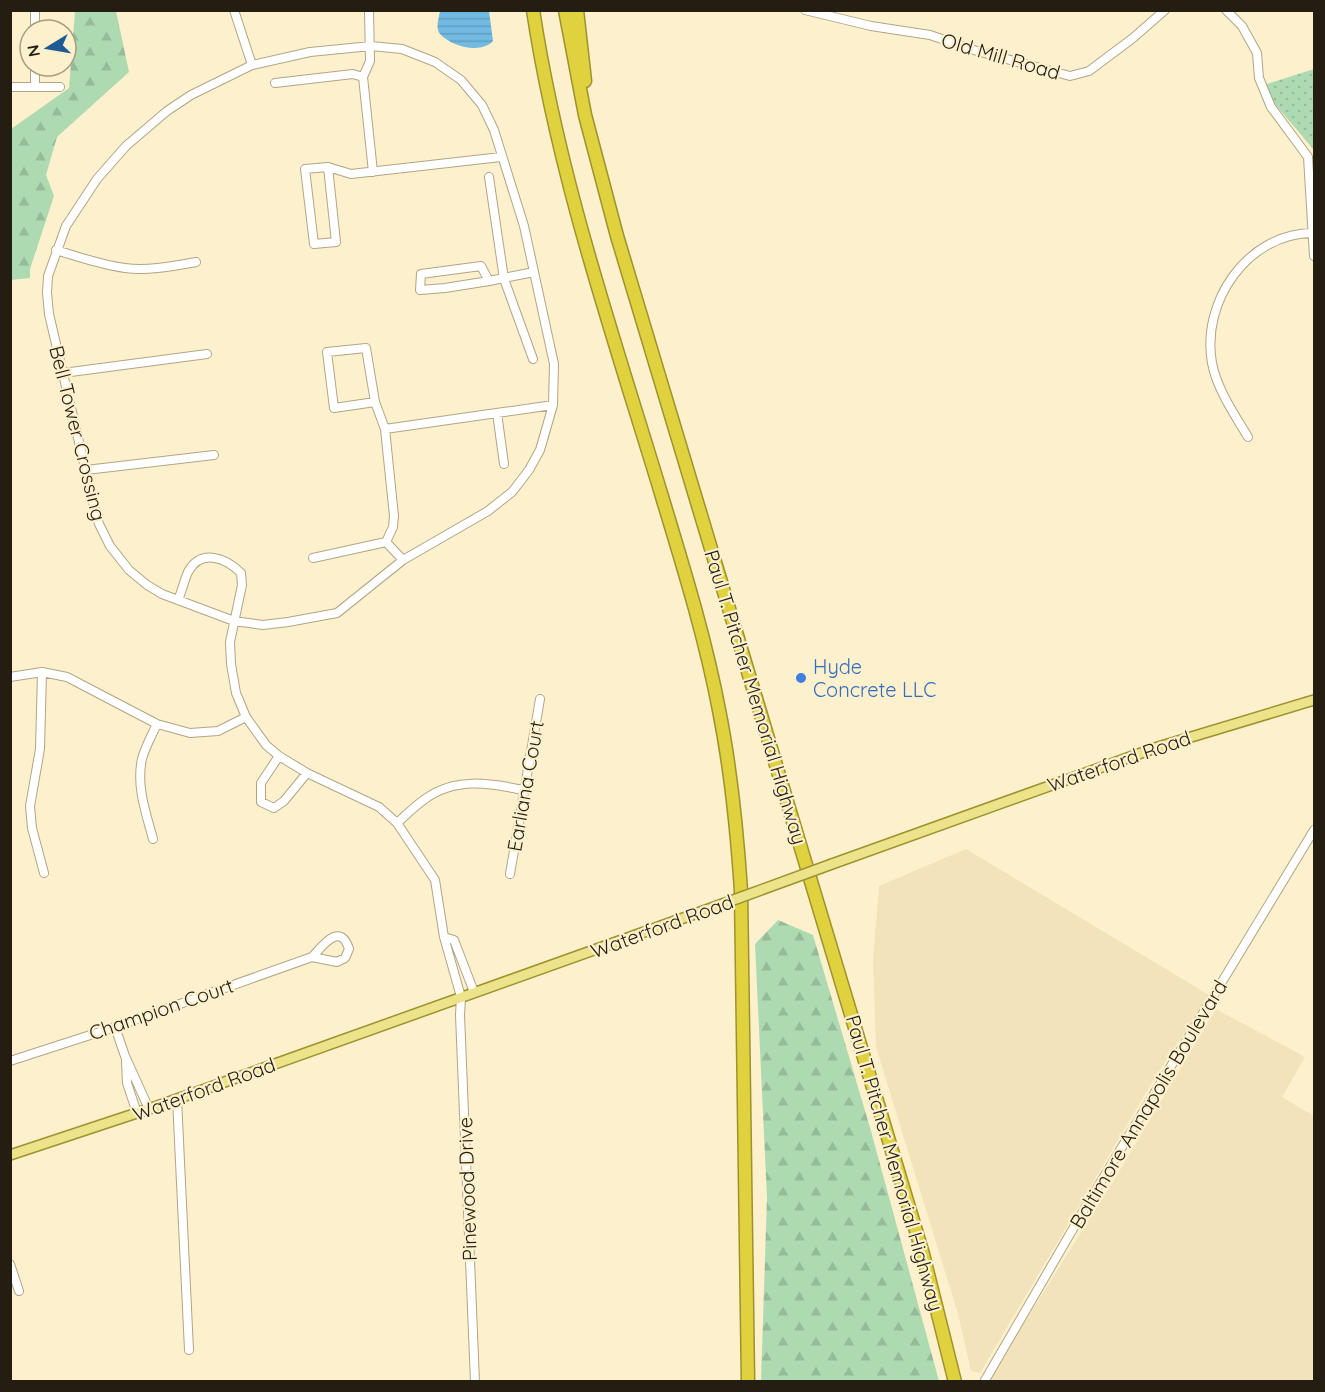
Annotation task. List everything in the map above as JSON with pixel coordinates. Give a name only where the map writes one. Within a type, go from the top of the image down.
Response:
[{"type":"highway","points":[[527,10],[547,91]]},
{"type":"highway","name":"Paul T. Pitcher Memorial Highway","points":[[533,10],[562,160],[694,605],[719,709],[729,768],[741,891],[748,1382]]},
{"type":"highway","name":"Paul T. Pitcher Memorial Highway","points":[[566,10],[585,115],[617,236],[924,1254],[955,1382]]},
{"type":"highway","points":[[577,10],[586,86],[585,115]]},
{"type":"main road","name":"Waterford Road","points":[[10,1155],[149,1109],[1158,747],[1314,700]]},
{"type":"street","points":[[234,10],[252,65]]},
{"type":"street","points":[[369,10],[370,62],[363,76],[374,172]]},
{"type":"street","name":"Old Mill Road","points":[[805,10],[871,26],[930,35],[977,51],[1070,76],[1089,70],[1133,38],[1166,10]]},
{"type":"street","points":[[1226,10],[1242,26],[1257,53],[1259,78],[1271,107],[1308,157],[1312,193],[1314,256]]},
{"type":"street","name":"Bell Tower Crossing","points":[[370,46],[402,50],[435,62],[461,80],[482,105],[494,130],[524,226],[554,364],[553,405],[540,450],[529,470],[512,492],[488,511],[403,560],[337,613],[263,625],[234,621],[162,594],[134,574],[110,546],[99,524],[94,506],[49,314],[47,293],[48,276],[66,226],[97,179],[126,146],[167,111],[191,95],[252,65],[310,52],[370,46]]},
{"type":"street","points":[[275,83],[353,74],[363,76]]},
{"type":"street","points":[[35,78],[35,87]]},
{"type":"street","points":[[10,87],[60,87]]},
{"type":"street","points":[[328,167],[336,242],[314,244],[305,169],[328,167],[351,174],[501,157]]},
{"type":"street","points":[[489,177],[504,279],[532,359]]},
{"type":"street","points":[[1248,437],[1233,413],[1214,372],[1210,346],[1214,314],[1226,286],[1242,265],[1255,253],[1292,236],[1312,233]]},
{"type":"street","points":[[56,250],[92,262],[127,269],[196,262]]},
{"type":"street","points":[[489,280],[481,266],[421,274],[420,290],[504,279],[534,272]]},
{"type":"street","points":[[375,402],[334,408],[327,352],[366,348],[375,402],[384,429],[394,516],[393,528],[386,542]]},
{"type":"street","points":[[63,373],[207,354]]},
{"type":"street","points":[[384,429],[553,405]]},
{"type":"street","points":[[497,413],[504,464]]},
{"type":"street","points":[[86,470],[214,455]]},
{"type":"street","points":[[386,542],[403,560]]},
{"type":"street","points":[[313,558],[386,542]]},
{"type":"street","name":"Pinewood Drive","points":[[178,600],[189,571],[200,559],[207,557],[225,560],[241,573],[242,585],[230,642],[236,693],[246,717],[266,745],[279,756],[307,773],[379,807],[397,823],[435,880],[444,937],[461,997],[475,1382]]},
{"type":"street","points":[[10,677],[42,672],[67,677],[157,724],[195,733],[218,731],[246,717]]},
{"type":"street","points":[[42,672],[40,749],[30,806],[32,828],[44,873]]},
{"type":"street","name":"Earliana Court","points":[[510,874],[540,699]]},
{"type":"street","points":[[153,839],[142,799],[140,780],[142,759],[157,724]]},
{"type":"street","points":[[279,756],[261,783],[261,802],[274,807],[284,801],[307,773]]},
{"type":"street","points":[[397,823],[424,799],[439,790],[464,783],[488,783],[524,790]]},
{"type":"street","name":"Baltimore Annapolis Boulevard","points":[[984,1380],[1088,1203],[1314,830]]},
{"type":"street","name":"Champion Court","points":[[10,1061],[115,1027],[312,957],[327,939],[332,937],[345,940],[349,949],[345,958],[337,962],[312,957]]},
{"type":"street","points":[[444,937],[454,940],[474,992]]},
{"type":"street","points":[[115,1027],[125,1056],[149,1109]]},
{"type":"street","points":[[125,1056],[127,1083],[137,1113]]},
{"type":"street","points":[[177,1099],[189,1350]]},
{"type":"street","points":[[10,1264],[19,1291]]},
{"type":"shaded area","points":[[966,849],[1209,995],[1156,1076],[980,1373],[971,1371],[958,1314],[876,1047],[873,959],[879,886]]},
{"type":"shaded area","points":[[1216,1009],[1305,1057],[1282,1097],[1314,1116],[1314,1381],[991,1382],[989,1379],[1117,1175]]},
{"type":"green space","points":[[75,11],[116,11],[129,72],[57,137],[46,175],[54,196],[30,269],[30,278],[11,280],[11,129],[69,88],[70,78],[78,78],[78,18],[74,18]]},
{"type":"green space","points":[[1314,69],[1314,150],[1268,96],[1264,85]]},
{"type":"green space","points":[[778,920],[813,935],[871,1131],[939,1381],[761,1381],[767,1198],[755,944]]},
{"type":"water","points":[[440,11],[489,11],[493,41],[488,45],[474,48],[445,39],[438,29]]},
{"type":"place","name":"Hyde Concrete LLC","points":[[801,678]]}]
